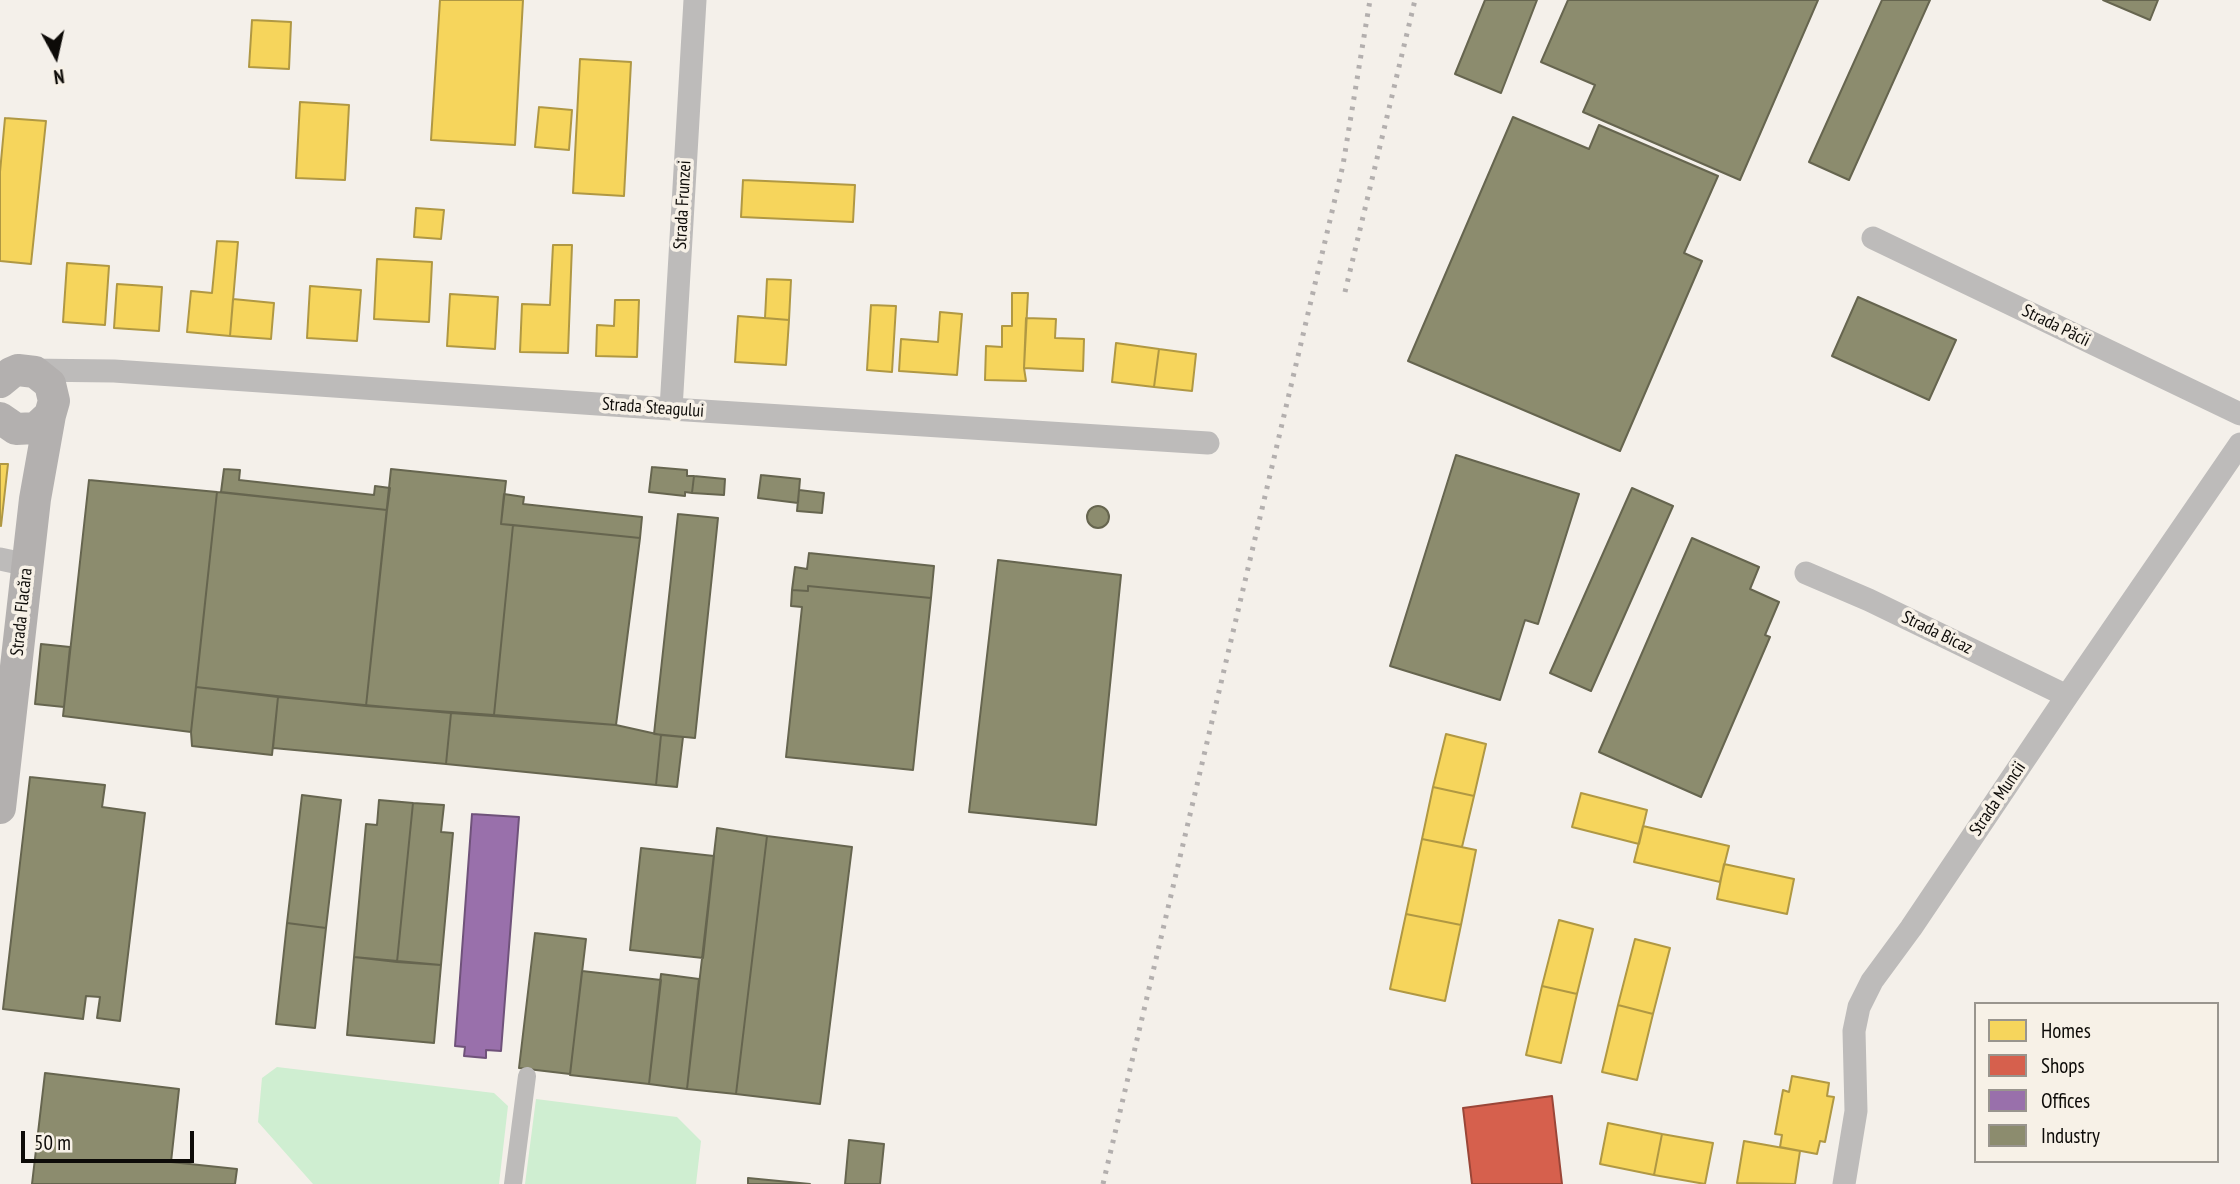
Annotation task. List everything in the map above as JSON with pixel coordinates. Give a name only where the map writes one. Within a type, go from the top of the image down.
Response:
[{"type":"main road","points":[[9,375],[44,377],[50,384],[52,404]]},
{"type":"main road","name":"Strada Flacăra","points":[[4,421],[16,429],[36,428],[52,404]]},
{"type":"main road","name":"Strada Flacăra","points":[[0,808],[14,562],[35,499],[52,404]]},
{"type":"main road","name":"Strada Flacăra","points":[[4,421],[20,445],[35,499]]},
{"type":"street","name":"Strada Frunzei","points":[[671,410],[695,0]]},
{"type":"street","name":"Strada Păcii","points":[[1873,238],[2240,414]]},
{"type":"street","name":"Strada Steagului","points":[[52,404],[78,379],[99,372]]},
{"type":"street","name":"Strada Steagului","points":[[9,375],[99,372],[1208,443]]},
{"type":"street","name":"Strada Muncii","points":[[1844,1184],[1856,1111],[1854,1031],[1859,1007],[1872,981],[1911,928],[2240,444]]},
{"type":"street","name":"Strada Bicaz","points":[[1806,573],[1869,600],[2067,696]]},
{"type":"street","points":[[513,1184],[527,1076]]},
{"type":"green space","points":[[277,1067],[494,1093],[508,1106],[499,1184],[313,1184],[258,1122],[262,1078]]},
{"type":"green space","points":[[536,1099],[677,1117],[701,1141],[696,1184],[525,1184]]},
{"type":"building: Homes","points":[[440,0],[523,0],[515,145],[431,140]]},
{"type":"building: Homes","points":[[252,20],[291,22],[289,69],[249,67]]},
{"type":"building: Homes","points":[[580,59],[631,62],[624,196],[573,193]]},
{"type":"building: Homes","points":[[300,102],[349,105],[345,180],[296,178]]},
{"type":"building: Homes","points":[[539,107],[572,110],[569,150],[535,147]]},
{"type":"building: Homes","points":[[5,118],[46,121],[31,264],[0,261],[0,172]]},
{"type":"building: Homes","points":[[743,180],[855,185],[853,222],[741,217]]},
{"type":"building: Homes","points":[[416,208],[444,210],[441,239],[414,237]]},
{"type":"building: Homes","points":[[217,241],[238,242],[230,336],[187,332],[191,291],[212,293]]},
{"type":"building: Homes","points":[[553,245],[572,245],[568,353],[520,352],[522,304],[550,305]]},
{"type":"building: Homes","points":[[377,259],[432,262],[429,322],[374,319]]},
{"type":"building: Homes","points":[[67,263],[109,266],[105,325],[63,322]]},
{"type":"building: Homes","points":[[767,279],[791,280],[789,320],[765,318]]},
{"type":"building: Homes","points":[[117,284],[162,287],[159,331],[114,328]]},
{"type":"building: Homes","points":[[310,286],[361,290],[357,341],[307,338]]},
{"type":"building: Homes","points":[[1012,293],[1028,293],[1024,368],[1026,381],[985,380],[986,346],[1002,347],[1002,326],[1012,326]]},
{"type":"building: Homes","points":[[450,294],[498,297],[495,349],[447,346]]},
{"type":"building: Homes","points":[[233,299],[274,303],[271,339],[230,336]]},
{"type":"building: Homes","points":[[615,300],[639,300],[637,357],[596,356],[597,325],[614,326]]},
{"type":"building: Homes","points":[[871,305],[896,306],[892,372],[867,370]]},
{"type":"building: Homes","points":[[940,312],[962,314],[957,375],[899,371],[901,339],[938,342]]},
{"type":"building: Homes","points":[[738,316],[789,320],[786,365],[735,362]]},
{"type":"building: Homes","points":[[1026,318],[1056,319],[1055,338],[1084,339],[1083,371],[1024,368]]},
{"type":"building: Homes","points":[[1116,343],[1159,349],[1154,387],[1112,382]]},
{"type":"building: Homes","points":[[1159,349],[1196,354],[1192,391],[1154,387]]},
{"type":"building: Homes","points":[[0,464],[8,464],[1,526],[0,525]]},
{"type":"building: Homes","points":[[1446,734],[1486,744],[1474,796],[1433,787]]},
{"type":"building: Homes","points":[[1433,787],[1474,796],[1462,847],[1422,839]]},
{"type":"building: Homes","points":[[1581,793],[1647,810],[1639,844],[1572,827]]},
{"type":"building: Homes","points":[[1643,826],[1729,846],[1720,882],[1634,862]]},
{"type":"building: Homes","points":[[1422,839],[1476,850],[1461,925],[1406,914]]},
{"type":"building: Homes","points":[[1724,864],[1794,879],[1787,914],[1717,899]]},
{"type":"building: Homes","points":[[1406,914],[1461,925],[1445,1001],[1390,989]]},
{"type":"building: Homes","points":[[1559,920],[1593,929],[1577,994],[1542,986]]},
{"type":"building: Homes","points":[[1635,939],[1670,948],[1653,1014],[1618,1005]]},
{"type":"building: Homes","points":[[1542,986],[1577,994],[1561,1063],[1526,1055]]},
{"type":"building: Homes","points":[[1618,1005],[1653,1014],[1637,1080],[1602,1072]]},
{"type":"building: Homes","points":[[1792,1076],[1829,1083],[1827,1096],[1834,1097],[1825,1142],[1820,1141],[1817,1154],[1780,1147],[1782,1135],[1775,1134],[1783,1090],[1789,1092]]},
{"type":"building: Homes","points":[[1608,1123],[1662,1134],[1654,1175],[1600,1164]]},
{"type":"building: Homes","points":[[1662,1134],[1713,1143],[1705,1184],[1654,1175]]},
{"type":"building: Homes","points":[[1744,1141],[1800,1151],[1795,1184],[1737,1183]]},
{"type":"building: Shops","points":[[1552,1096],[1562,1184],[1472,1184],[1463,1108]]},
{"type":"building: Offices","points":[[472,814],[519,817],[501,1051],[486,1050],[486,1058],[464,1056],[465,1047],[455,1046]]},
{"type":"building: Industry","points":[[1485,0],[1537,0],[1501,93],[1455,74]]},
{"type":"building: Industry","points":[[1568,0],[1818,0],[1740,180],[1583,112],[1595,85],[1541,62]]},
{"type":"building: Industry","points":[[1882,0],[1930,0],[1849,180],[1809,162]]},
{"type":"building: Industry","points":[[2103,0],[2158,0],[2150,20]]},
{"type":"building: Industry","points":[[1513,117],[1589,149],[1599,125],[1718,176],[1684,253],[1702,261],[1620,451],[1408,361]]},
{"type":"building: Industry","points":[[1858,297],[1956,340],[1929,400],[1832,356]]},
{"type":"building: Industry","points":[[1456,455],[1579,494],[1538,624],[1525,620],[1500,700],[1390,666]]},
{"type":"building: Industry","points":[[652,467],[687,470],[687,476],[694,476],[692,493],[685,492],[685,496],[649,492]]},
{"type":"building: Industry","points":[[224,469],[240,470],[239,480],[374,495],[375,486],[390,488],[387,510],[221,492]]},
{"type":"building: Industry","points":[[391,469],[506,481],[501,524],[513,525],[494,715],[366,706]]},
{"type":"building: Industry","points":[[761,475],[800,479],[798,503],[758,498]]},
{"type":"building: Industry","points":[[694,476],[725,479],[724,495],[692,493]]},
{"type":"building: Industry","points":[[89,480],[217,492],[191,732],[63,716]]},
{"type":"building: Industry","points":[[1632,488],[1673,506],[1591,691],[1550,673]]},
{"type":"building: Industry","points":[[799,490],[824,493],[822,513],[797,511]]},
{"type":"building: Industry","points":[[217,492],[387,510],[366,706],[196,687]]},
{"type":"building: Industry","points":[[504,494],[524,497],[523,504],[642,517],[640,538],[501,524]]},
{"type":"building: Industry","points":[[1098,506],[1106,509],[1109,517],[1106,525],[1098,528],[1090,525],[1087,517],[1090,509]]},
{"type":"building: Industry","points":[[678,514],[718,518],[695,738],[654,734]]},
{"type":"building: Industry","points":[[513,525],[640,538],[616,725],[494,715]]},
{"type":"building: Industry","points":[[1692,538],[1759,567],[1750,589],[1779,602],[1765,635],[1770,637],[1701,797],[1599,752]]},
{"type":"building: Industry","points":[[809,553],[934,566],[931,598],[808,586],[808,591],[792,590],[795,567],[807,569]]},
{"type":"building: Industry","points":[[998,560],[1121,575],[1096,825],[969,812]]},
{"type":"building: Industry","points":[[808,586],[931,598],[913,770],[786,757],[802,607],[791,606],[792,590],[808,591]]},
{"type":"building: Industry","points":[[41,644],[70,647],[64,707],[35,704]]},
{"type":"building: Industry","points":[[196,687],[278,697],[272,755],[192,746]]},
{"type":"building: Industry","points":[[278,697],[451,713],[446,764],[273,748]]},
{"type":"building: Industry","points":[[451,713],[616,725],[661,735],[656,785],[446,764]]},
{"type":"building: Industry","points":[[661,735],[683,737],[677,787],[656,785]]},
{"type":"building: Industry","points":[[30,777],[105,785],[102,807],[145,813],[120,1021],[97,1018],[100,997],[86,996],[83,1019],[3,1009]]},
{"type":"building: Industry","points":[[302,795],[341,800],[326,928],[287,923]]},
{"type":"building: Industry","points":[[379,800],[413,803],[397,962],[354,957],[366,824],[377,825]]},
{"type":"building: Industry","points":[[413,803],[444,805],[441,832],[453,833],[441,965],[397,962]]},
{"type":"building: Industry","points":[[717,828],[767,836],[736,1094],[687,1089]]},
{"type":"building: Industry","points":[[767,836],[852,847],[820,1104],[736,1094]]},
{"type":"building: Industry","points":[[641,848],[714,856],[703,958],[630,950]]},
{"type":"building: Industry","points":[[287,923],[326,928],[315,1028],[276,1024]]},
{"type":"building: Industry","points":[[535,933],[586,939],[570,1074],[519,1068]]},
{"type":"building: Industry","points":[[354,957],[441,965],[434,1043],[347,1035]]},
{"type":"building: Industry","points":[[582,971],[661,980],[649,1084],[570,1075]]},
{"type":"building: Industry","points":[[661,974],[699,979],[687,1089],[649,1084]]},
{"type":"building: Industry","points":[[45,1073],[179,1089],[171,1162],[237,1169],[235,1184],[32,1184]]},
{"type":"building: Industry","points":[[849,1140],[884,1144],[880,1184],[845,1184]]},
{"type":"building: Industry","points":[[748,1178],[810,1184],[748,1184]]},
{"type":"railway","points":[[1103,1184],[1343,165],[1370,0]]},
{"type":"railway","points":[[1345,292],[1415,0]]}]
